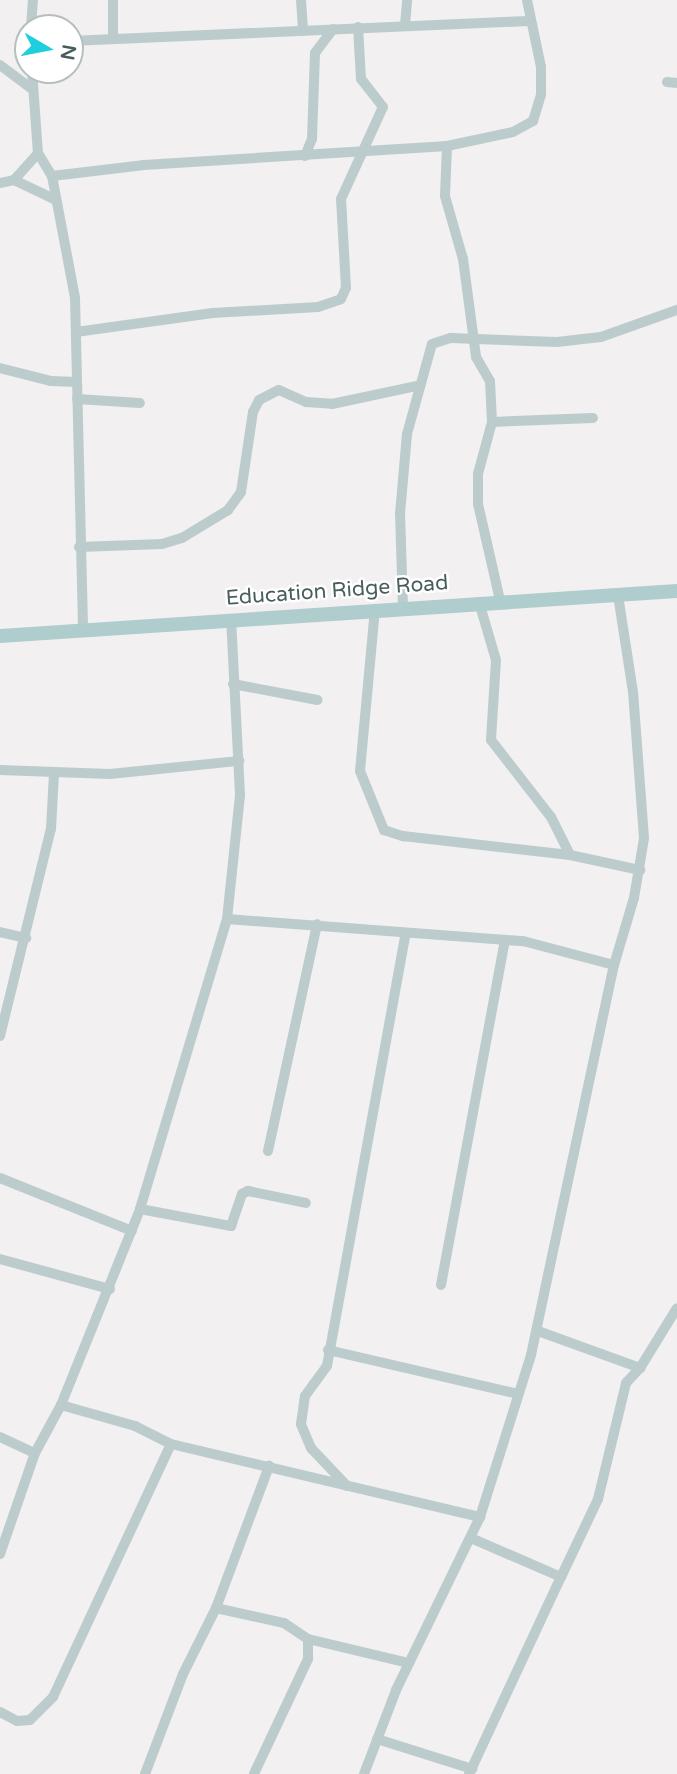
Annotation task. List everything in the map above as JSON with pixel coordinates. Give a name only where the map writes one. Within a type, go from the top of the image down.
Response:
[{"type":"main road","name":"Education Ridge Road","points":[[0,636],[500,600],[677,591]]},
{"type":"street","points":[[113,0],[113,39]]},
{"type":"street","points":[[301,0],[303,31]]},
{"type":"street","points":[[405,25],[407,0]]},
{"type":"street","points":[[52,176],[144,165],[447,146],[513,132],[533,121],[539,112],[541,67],[527,0]]},
{"type":"street","points":[[84,40],[530,21]]},
{"type":"street","points":[[76,332],[118,323],[334,304],[346,288],[341,199],[365,153],[383,107],[361,79],[358,27]]},
{"type":"street","points":[[305,156],[312,139],[315,53],[333,29]]},
{"type":"street","points":[[0,65],[32,89]]},
{"type":"street","points":[[32,84],[38,153],[52,176],[54,199],[71,265],[76,332],[83,630]]},
{"type":"street","points":[[447,146],[445,197],[457,225],[477,340],[476,357],[490,381],[492,422],[478,474],[478,504],[500,600]]},
{"type":"street","points":[[0,183],[14,180],[38,153]]},
{"type":"street","points":[[14,180],[54,199]]},
{"type":"street","points":[[403,608],[400,514],[407,434],[417,386],[432,344],[451,338],[557,342],[601,337],[677,310]]},
{"type":"street","points":[[0,368],[51,382],[77,382]]},
{"type":"street","points":[[79,547],[162,544],[183,538],[228,510],[241,492],[253,412],[259,400],[279,390],[306,402],[332,404],[417,386]]},
{"type":"street","points":[[77,399],[140,402]]},
{"type":"street","points":[[492,422],[593,418]]},
{"type":"street","points":[[364,1774],[409,1663],[480,1517],[538,1331],[614,964],[640,870],[643,838],[633,692],[618,595]]},
{"type":"street","points":[[479,602],[496,660],[498,687],[491,740],[551,817],[570,855]]},
{"type":"street","points":[[375,609],[360,771],[384,830],[403,836],[570,855],[640,870]]},
{"type":"street","points":[[0,1554],[35,1453],[61,1405],[140,1209],[227,919],[239,761],[231,619]]},
{"type":"street","points":[[233,684],[318,700]]},
{"type":"street","points":[[0,770],[110,774],[239,761]]},
{"type":"street","points":[[0,1036],[51,829],[54,774]]},
{"type":"street","points":[[227,919],[317,924],[405,935],[505,940],[560,947],[614,964]]},
{"type":"street","points":[[268,1151],[317,924]]},
{"type":"street","points":[[0,932],[26,938]]},
{"type":"street","points":[[347,1486],[302,1435],[305,1396],[324,1375],[372,1134],[405,935]]},
{"type":"street","points":[[441,1285],[505,940]]},
{"type":"street","points":[[0,1178],[132,1231]]},
{"type":"street","points":[[140,1209],[231,1226],[242,1194],[248,1191],[306,1203]]},
{"type":"street","points":[[0,1259],[110,1289]]},
{"type":"street","points":[[377,1740],[471,1771],[598,1499],[626,1382],[640,1368],[677,1308]]},
{"type":"street","points":[[538,1331],[640,1368]]},
{"type":"street","points":[[328,1350],[518,1394]]},
{"type":"street","points":[[61,1405],[135,1426],[171,1444],[480,1517]]},
{"type":"street","points":[[0,1437],[35,1453]]},
{"type":"street","points":[[0,1712],[17,1721],[30,1720],[54,1696],[171,1444]]},
{"type":"street","points":[[145,1774],[183,1674],[216,1608],[269,1466]]},
{"type":"street","points":[[471,1538],[561,1577]]},
{"type":"street","points":[[216,1608],[284,1623],[308,1639],[409,1663]]},
{"type":"street","points":[[254,1774],[308,1659],[308,1639]]}]
